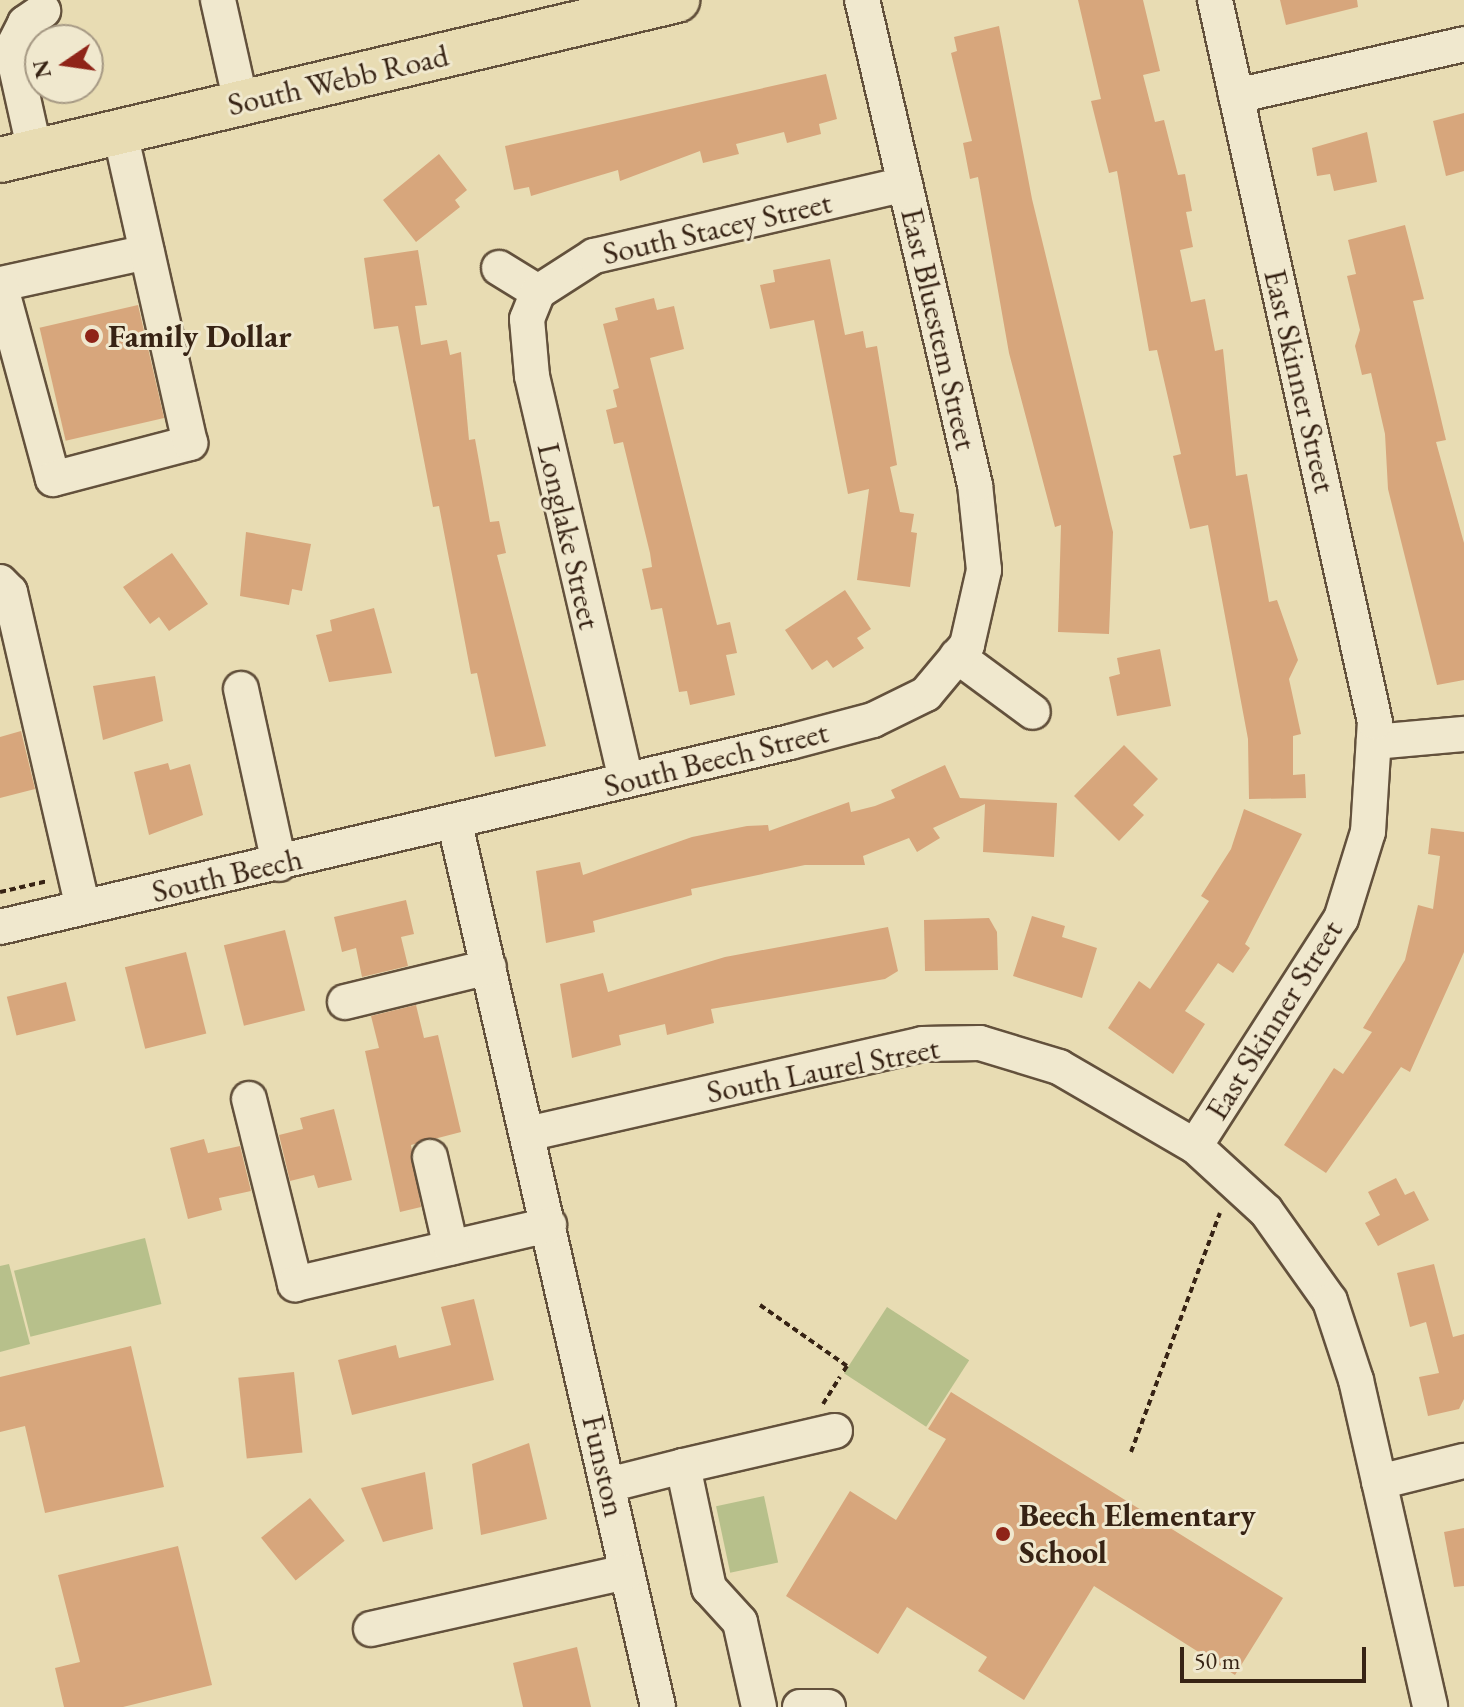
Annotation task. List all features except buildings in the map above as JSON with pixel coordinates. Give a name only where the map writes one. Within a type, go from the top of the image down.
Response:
[{"type":"main road","name":"South Webb Road","points":[[18,156],[677,0]]},
{"type":"street","points":[[218,0],[241,103]]},
{"type":"street","name":"East Bluestem Street","points":[[862,0],[975,485],[984,570],[967,645],[957,656]]},
{"type":"street","name":"East Skinner Street","points":[[1215,0],[1350,599],[1374,742],[1368,832],[1341,919],[1195,1146],[1266,1211],[1330,1301],[1379,1482],[1430,1707]]},
{"type":"street","points":[[18,156],[12,49],[25,23],[43,11]]},
{"type":"street","points":[[1236,96],[1464,44]]},
{"type":"street","points":[[120,132],[190,443],[53,479],[3,284],[147,252]]},
{"type":"street","name":"South Stacey Street","points":[[538,292],[594,256],[905,184]]},
{"type":"street","points":[[499,268],[538,292]]},
{"type":"street","name":"Longlake Street","points":[[538,292],[527,319],[532,376],[626,780]]},
{"type":"street","points":[[0,582],[10,592],[83,907]]},
{"type":"street","points":[[957,656],[1033,712]]},
{"type":"street","name":"South Beech Street","points":[[455,824],[873,720],[926,694],[957,656]]},
{"type":"street","points":[[241,689],[279,864]]},
{"type":"street","points":[[1374,742],[1464,734]]},
{"type":"street","points":[[455,824],[527,1134]]},
{"type":"street","name":"South Beech","points":[[0,927],[455,824]]},
{"type":"street","points":[[345,1002],[489,967]]},
{"type":"street","name":"South Laurel Street","points":[[527,1134],[922,1044],[980,1043],[1059,1067],[1195,1146]]},
{"type":"street","points":[[249,1099],[295,1284],[549,1225]]},
{"type":"street","name":"Funston","points":[[527,1134],[658,1707]]},
{"type":"street","points":[[430,1157],[451,1248]]},
{"type":"street","points":[[608,1485],[835,1431]]},
{"type":"street","points":[[1379,1482],[1464,1461]]},
{"type":"street","points":[[683,1466],[709,1588],[740,1622],[759,1707]]},
{"type":"street","points":[[371,1629],[627,1572]]},
{"type":"street","points":[[800,1707],[828,1707]]},
{"type":"path","points":[[0,892],[60,878]]},
{"type":"path","points":[[1131,1452],[1220,1213]]},
{"type":"path","points":[[760,1305],[847,1366],[843,1372]]},
{"type":"green space","points":[[145,1238],[161,1304],[30,1337],[14,1271]]},
{"type":"green space","points":[[9,1264],[30,1344],[0,1352],[0,1266]]},
{"type":"green space","points":[[887,1307],[969,1360],[926,1427],[844,1373]]},
{"type":"green space","points":[[764,1496],[778,1563],[730,1573],[716,1506]]},
{"type":"place","name":"Family Dollar","points":[[92,336]]},
{"type":"place","name":"Beech Elementary School","points":[[1003,1534]]}]
